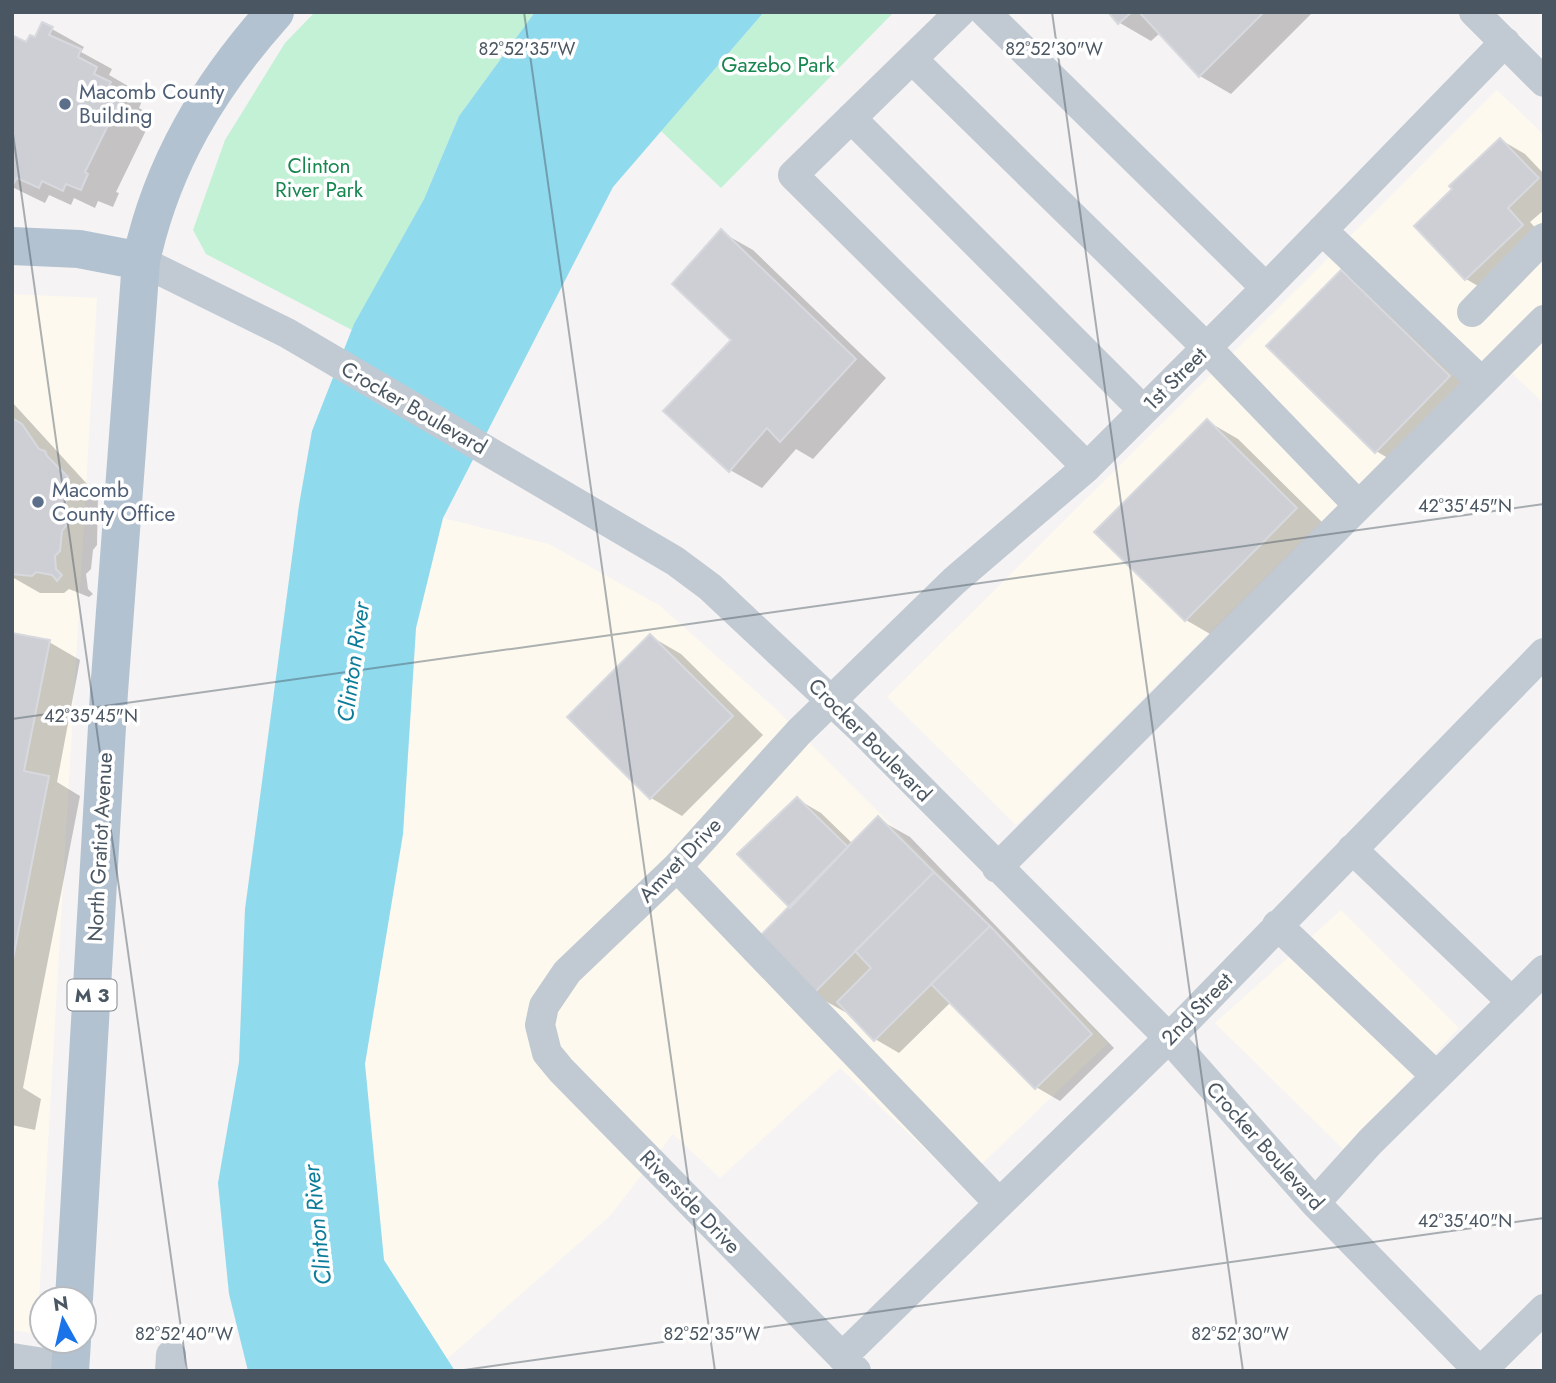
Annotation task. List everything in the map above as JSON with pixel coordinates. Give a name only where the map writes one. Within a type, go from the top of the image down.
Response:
[{"type":"main road","name":"North Gratiot Avenue","points":[[75,1285],[110,678],[141,261],[152,213],[178,147],[249,41],[275,12]]},
{"type":"main road","points":[[12,246],[79,249],[141,261]]},
{"type":"street","points":[[960,12],[793,175],[1087,467]]},
{"type":"street","points":[[985,12],[1266,288]]},
{"type":"street","points":[[1474,12],[1505,42],[1539,68]]},
{"type":"street","name":"1st Street","points":[[831,701],[954,582],[1087,467],[1266,288],[1505,42]]},
{"type":"street","points":[[912,59],[1206,347],[1358,505]]},
{"type":"street","points":[[851,118],[1143,410]]},
{"type":"street","points":[[1322,230],[1482,382]]},
{"type":"street","points":[[1472,312],[1544,237]]},
{"type":"street","name":"Crocker Boulevard","points":[[141,261],[287,333],[675,561],[710,587],[831,701],[1169,1038],[1315,1203],[1480,1371]]},
{"type":"street","points":[[997,868],[1544,320]]},
{"type":"street","name":"2nd Street","points":[[849,1364],[999,1203],[1169,1038],[1544,653]]},
{"type":"street","name":"Amvet Drive","points":[[540,1025],[544,1006],[567,972],[677,867],[799,732],[831,701]]},
{"type":"street","points":[[1352,849],[1512,1002]]},
{"type":"street","points":[[677,867],[999,1203]]},
{"type":"street","points":[[1277,925],[1436,1076]]},
{"type":"street","points":[[1315,1203],[1436,1076],[1544,970]]},
{"type":"street","name":"Riverside Drive","points":[[540,1025],[547,1053],[561,1070],[849,1364]]},
{"type":"street","points":[[1480,1371],[1544,1309]]},
{"type":"street","points":[[12,1358],[71,1360]]},
{"type":"shaded area","points":[[1497,90],[1544,135],[1544,404],[1491,353],[1016,825],[887,697]]},
{"type":"shaded area","points":[[12,294],[97,298],[40,1285],[28,1285],[28,1333],[12,1330]]},
{"type":"shaded area","points":[[443,518],[549,544],[659,605],[778,711],[1108,1043],[961,1184],[840,1068],[720,1178],[673,1134],[610,1216],[447,1359],[384,1260],[365,1064],[403,834],[416,628]]},
{"type":"shaded area","points":[[1341,910],[1459,1028],[1344,1150],[1215,1023]]},
{"type":"green space","name":"Clinton River Park","points":[[315,12],[535,12],[459,116],[424,199],[352,330],[206,254],[193,230],[225,140],[285,43]]},
{"type":"green space","name":"Gazebo Park","points":[[764,12],[894,12],[721,188],[661,131]]},
{"type":"water","name":"Clinton River","points":[[535,12],[764,12],[613,187],[443,518],[416,628],[403,834],[365,1064],[384,1260],[455,1371],[248,1371],[229,1294],[218,1183],[239,1062],[245,909],[299,505],[312,431],[354,324],[424,199],[459,116]]},
{"type":"building","points":[[1108,12],[1132,12],[1118,24]]},
{"type":"building","points":[[1139,12],[1264,12],[1199,77]]},
{"type":"building","name":"Macomb County Building","points":[[42,22],[53,27],[49,35],[81,49],[78,57],[97,67],[94,74],[111,82],[107,90],[122,97],[85,172],[88,174],[81,190],[66,184],[63,191],[42,181],[39,188],[17,178],[12,186],[12,35],[26,42],[30,35],[35,37]]},
{"type":"building","points":[[1500,138],[1539,178],[1508,208],[1523,225],[1465,280],[1414,226],[1452,189],[1449,186]]},
{"type":"building","points":[[721,229],[856,359],[780,442],[767,428],[729,472],[663,411],[731,340],[672,284]]},
{"type":"building","points":[[1341,270],[1450,376],[1375,453],[1266,346]]},
{"type":"building","name":"Macomb County Office","points":[[12,418],[22,424],[39,449],[45,451],[68,477],[65,483],[66,526],[62,531],[60,551],[55,556],[56,569],[62,575],[57,581],[52,575],[36,572],[32,576],[12,574]]},
{"type":"building","points":[[1207,419],[1297,508],[1185,621],[1094,532]]},
{"type":"building","points":[[12,633],[50,640],[24,771],[49,776],[12,964]]},
{"type":"building","points":[[650,634],[733,716],[650,799],[567,717]]},
{"type":"building","points":[[797,797],[848,847],[790,908],[737,854]]},
{"type":"building","points":[[878,816],[934,872],[812,995],[757,939]]},
{"type":"building","points":[[934,872],[990,926],[874,1041],[837,1002],[871,968],[855,951]]},
{"type":"building","points":[[990,926],[1092,1034],[1035,1089],[931,984]]},
{"type":"place","name":"Macomb County Building","points":[[65,104]]},
{"type":"place","name":"Macomb County Office","points":[[38,502]]}]
